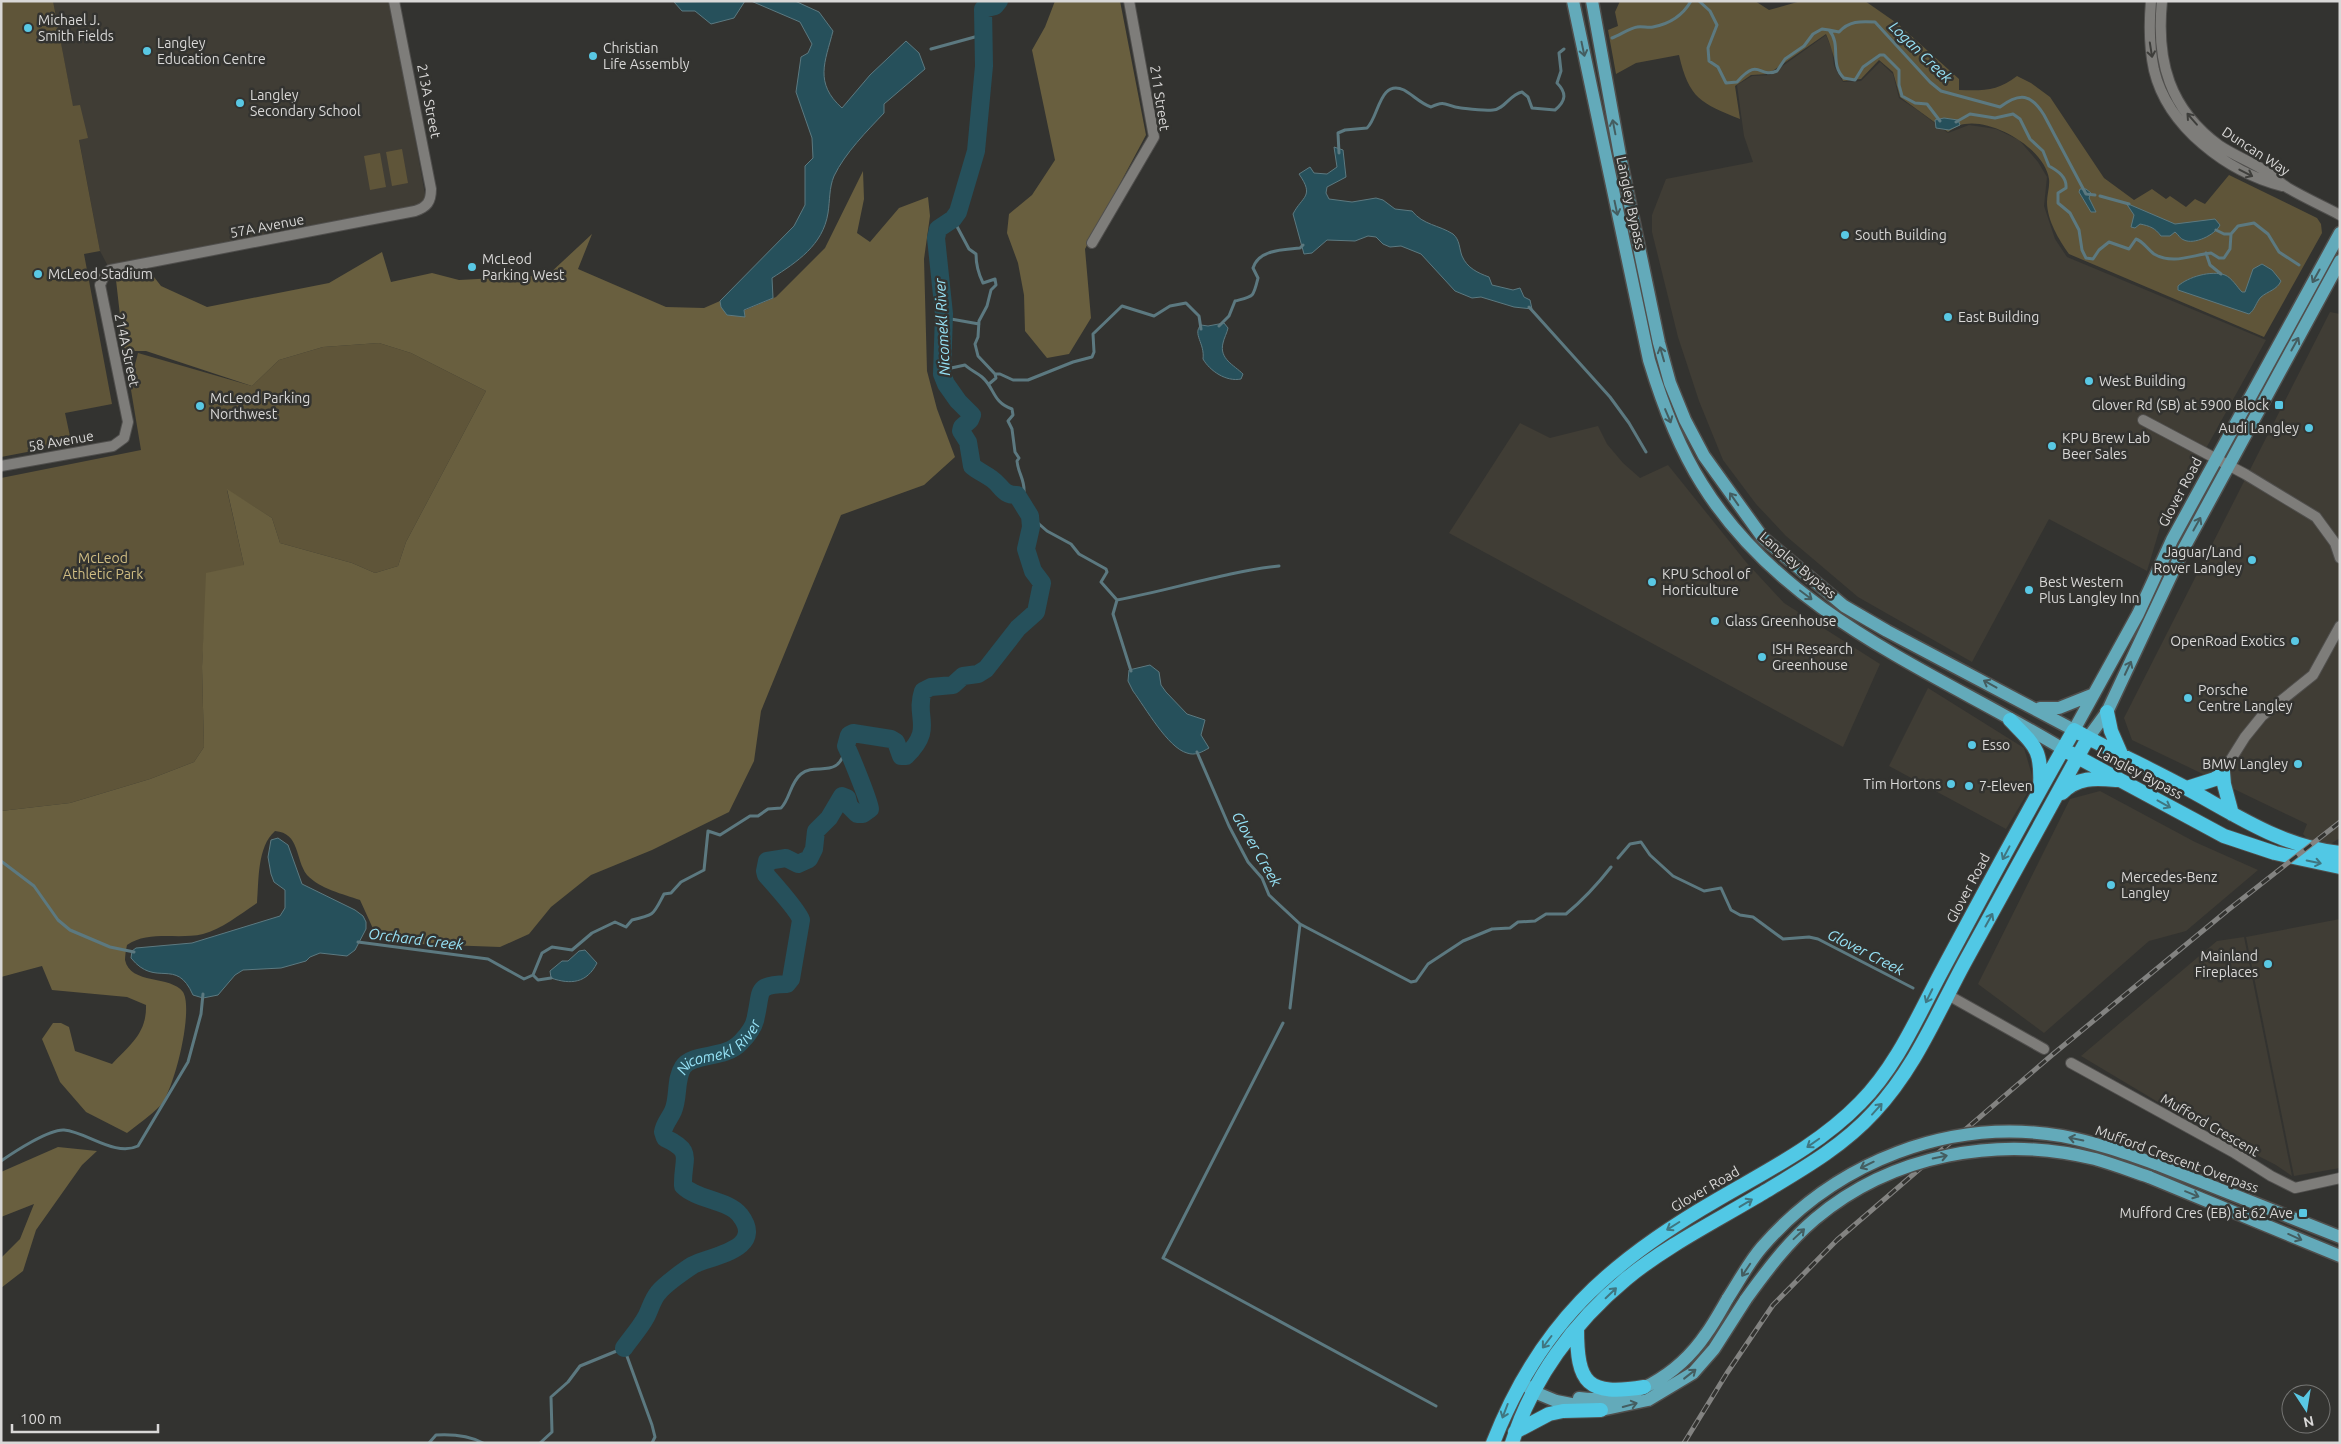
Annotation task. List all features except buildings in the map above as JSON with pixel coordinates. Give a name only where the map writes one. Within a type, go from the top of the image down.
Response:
[{"type":"highway","points":[[2107,712],[2111,731],[2121,754]]},
{"type":"highway","points":[[2010,720],[2032,743],[2040,757],[2040,790]]},
{"type":"highway","name":"Langley Bypass","points":[[2074,730],[2188,788],[2265,832],[2309,848],[2340,853]]},
{"type":"highway","name":"Glover Road","points":[[1493,1443],[1509,1402],[1545,1343],[1576,1306],[1616,1267],[1669,1228],[1789,1160],[1826,1134],[1861,1103],[1883,1076],[1904,1043],[2074,730]]},
{"type":"highway","points":[[1513,1437],[1535,1388],[1577,1328],[1626,1279],[1661,1254],[1836,1147],[1873,1114],[1897,1086],[1919,1053],[1948,995],[2088,738]]},
{"type":"highway","name":"Langley Bypass","points":[[2063,749],[2224,836],[2275,853],[2340,868]]},
{"type":"highway","points":[[2188,788],[2215,779],[2223,772]]},
{"type":"highway","points":[[2223,772],[2224,784],[2232,814]]},
{"type":"highway","points":[[2055,801],[2066,788],[2085,779],[2121,780]]},
{"type":"highway","points":[[1577,1328],[1578,1365],[1590,1384],[1598,1388],[1617,1391],[1644,1387]]},
{"type":"highway","points":[[1513,1437],[1549,1414],[1563,1411],[1602,1410]]},
{"type":"main road","name":"Langley Bypass","points":[[1573,1],[1649,360],[1661,398],[1676,435],[1702,484],[1746,542],[1794,587],[1891,653],[2063,749]]},
{"type":"main road","name":"Langley Bypass","points":[[1592,1],[1619,152],[1659,343],[1670,383],[1685,420],[1704,456],[1757,532],[1798,569],[1844,606],[1887,631],[2074,730]]},
{"type":"main road","name":"Glover Road","points":[[2074,730],[2216,459],[2340,233]]},
{"type":"main road","points":[[2088,738],[2107,712],[2171,574],[2340,261]]},
{"type":"main road","points":[[2033,707],[2049,710],[2059,708],[2094,694]]},
{"type":"main road","name":"Mufford Crescent Overpass","points":[[1535,1388],[1595,1400],[1626,1396],[1667,1376],[1688,1357],[1706,1334],[1760,1249],[1790,1217],[1840,1179],[1894,1152],[1932,1141],[1964,1135],[2008,1131],[2060,1136],[2093,1143],[2156,1164],[2340,1237]]},
{"type":"main road","name":"Mufford Crescent Overpass","points":[[1522,1380],[1556,1401],[1602,1410],[1648,1400],[1693,1373],[1714,1348],[1770,1265],[1816,1218],[1864,1186],[1929,1159],[1967,1151],[2013,1148],[2042,1150],[2095,1159],[2149,1177],[2340,1256]]},
{"type":"street","name":"213A Street","points":[[394,1],[431,189],[426,206]]},
{"type":"street","name":"211 Street","points":[[1092,243],[1154,137],[1129,1]]},
{"type":"street","name":"Duncan Way","points":[[2151,1],[2150,41],[2155,72],[2162,89],[2187,130],[2206,148],[2240,170],[2264,182],[2288,188]]},
{"type":"street","name":"Duncan Way","points":[[2162,1],[2160,40],[2165,69],[2181,106],[2195,123],[2221,146],[2268,172],[2288,188],[2340,214]]},
{"type":"street","name":"57A Avenue","points":[[110,270],[415,211],[426,206]]},
{"type":"street","name":"214A Street","points":[[110,270],[105,274],[100,285],[128,422],[124,438]]},
{"type":"street","points":[[2143,420],[2229,465],[2316,517],[2335,543],[2340,558]]},
{"type":"street","name":"58 Avenue","points":[[1,466],[113,446],[124,438]]},
{"type":"street","points":[[2223,772],[2245,737],[2262,716],[2313,675],[2340,626]]},
{"type":"street","points":[[1948,995],[2044,1049]]},
{"type":"street","name":"Mufford Crescent","points":[[2071,1063],[2295,1188],[2340,1178]]},
{"type":"shaded area","name":"Langley Secondary School","points":[[53,1],[391,1],[427,206],[110,270],[100,251]]},
{"type":"shaded area","points":[[1055,1],[1120,1],[1146,135],[1085,249],[1091,318],[1069,354],[1047,358],[1025,331],[1024,295],[1018,263],[1007,233],[1009,214],[1032,195],[1055,160],[1032,50],[1045,27]]},
{"type":"shaded area","points":[[1826,35],[1832,50],[1834,66],[1843,82],[1861,81],[1880,62],[1893,74],[1899,98],[1948,133],[1969,125],[1996,129],[2019,140],[2038,162],[2047,177],[2044,206],[2055,239],[2067,257],[2266,340],[2194,470],[2162,521],[2147,571],[2049,519],[1972,662],[1858,597],[1786,536],[1756,504],[1723,460],[1699,401],[1678,337],[1652,232],[1652,215],[1666,179],[1753,162],[1744,136],[1737,85],[1752,76],[1770,75]]},
{"type":"shaded area","points":[[863,171],[864,199],[857,233],[870,242],[899,208],[928,197],[930,216],[924,259],[927,371],[937,409],[955,457],[924,485],[841,515],[761,711],[754,761],[729,812],[652,850],[591,875],[551,907],[529,934],[500,947],[393,943],[375,933],[360,900],[339,893],[312,880],[303,869],[296,848],[289,836],[275,831],[269,838],[262,855],[257,903],[210,932],[193,936],[145,938],[127,945],[125,960],[128,968],[142,977],[170,983],[183,992],[186,1001],[186,1015],[181,1050],[171,1084],[160,1106],[127,1133],[86,1112],[60,1082],[42,1039],[53,1023],[61,1023],[69,1027],[75,1051],[112,1064],[136,1038],[144,1023],[146,1005],[127,997],[52,990],[42,966],[1,977],[1,811],[70,803],[150,779],[194,762],[204,747],[202,667],[206,573],[244,565],[227,489],[272,518],[280,543],[352,563],[375,573],[398,566],[406,542],[486,391],[411,353],[379,343],[323,347],[279,360],[252,386],[146,351],[124,351],[116,280],[154,277],[161,286],[207,307],[329,283],[382,252],[391,282],[432,273],[459,280],[548,275],[592,234],[578,269],[666,307],[704,308],[720,301],[721,307],[745,316],[743,311],[776,297],[825,248]]},
{"type":"shaded area","points":[[2330,312],[2340,314],[2340,838],[2329,845],[2310,842],[2303,834],[2307,824],[2132,740],[2124,718]]},
{"type":"shaded area","name":"KPU School of Horticulture","points":[[1520,423],[1550,438],[1598,426],[1607,444],[1623,463],[1640,478],[1668,465],[1746,562],[1784,603],[1880,664],[1843,747],[1449,533]]},
{"type":"shaded area","points":[[1928,688],[2024,748],[2034,782],[2006,829],[1889,766]]},
{"type":"shaded area","points":[[2100,791],[2195,842],[2258,870],[2186,931],[2149,941],[2044,1033],[1978,984],[2070,799]]},
{"type":"shaded area","points":[[2340,919],[2340,1168],[2294,1176],[2246,937]]},
{"type":"shaded area","points":[[2244,937],[2292,1176],[2276,1165],[2188,1120],[2081,1056],[2217,941]]},
{"type":"shaded area","points":[[58,1147],[97,1151],[82,1165],[36,1230],[23,1271],[1,1288],[1,1258],[20,1239],[34,1204],[1,1217],[1,1172]]},
{"type":"green space","name":"McLeod Stadium","points":[[1,1],[53,1],[73,106],[80,105],[88,138],[79,140],[100,251],[84,254],[112,404],[65,413],[71,441],[69,444],[1,457]]},
{"type":"green space","points":[[1620,1],[1755,1],[1769,10],[1801,1],[1865,1],[1898,24],[1959,79],[1959,90],[1990,89],[2003,85],[2017,76],[2031,83],[2050,97],[2104,178],[2134,200],[2152,189],[2166,199],[2170,196],[2186,207],[2195,199],[2205,204],[2229,175],[2317,218],[2321,224],[2322,233],[2264,337],[2069,254],[2051,223],[2047,202],[2049,179],[2038,157],[2016,138],[1990,126],[1963,124],[1948,132],[1900,97],[1893,72],[1879,60],[1861,79],[1843,81],[1826,34],[1767,74],[1751,75],[1735,86],[1740,119],[1715,108],[1699,98],[1687,81],[1679,55],[1636,63],[1616,74],[1608,30],[1618,26],[1615,12]]},
{"type":"green space","points":[[402,149],[408,183],[392,186],[386,152]]},
{"type":"green space","points":[[380,153],[386,187],[370,190],[364,156]]},
{"type":"green space","name":"McLeod Athletic Park","points":[[379,343],[411,353],[486,391],[406,542],[398,566],[375,573],[352,563],[280,543],[272,518],[227,490],[244,565],[205,617],[202,667],[204,747],[194,762],[150,779],[70,803],[1,811],[1,478],[141,450],[130,384],[138,353],[252,386],[279,360],[323,347]]},
{"type":"water","points":[[745,1],[734,18],[711,24],[695,11],[682,11],[674,2]]},
{"type":"water","points":[[751,1],[795,1],[819,12],[833,31],[825,62],[825,81],[833,99],[842,108],[870,75],[906,41],[919,53],[925,69],[884,104],[884,113],[844,159],[834,176],[825,224],[815,243],[808,252],[791,266],[772,278],[773,298],[744,310],[745,317],[727,315],[721,307],[720,301],[794,226],[805,205],[805,166],[813,158],[812,138],[796,92],[801,57],[808,53],[812,44],[800,22]]},
{"type":"water","points":[[1944,118],[1958,120],[1960,125],[1949,130],[1936,128],[1935,120]]},
{"type":"water","points":[[1334,147],[1343,150],[1346,177],[1327,187],[1326,193],[1329,199],[1352,202],[1376,198],[1383,200],[1395,209],[1412,211],[1426,222],[1453,234],[1457,239],[1462,256],[1467,264],[1477,272],[1489,277],[1492,285],[1513,290],[1520,288],[1524,297],[1530,300],[1532,309],[1514,307],[1481,297],[1472,298],[1455,291],[1421,254],[1401,246],[1390,247],[1383,244],[1376,237],[1368,236],[1355,241],[1327,240],[1312,253],[1304,254],[1293,214],[1307,192],[1299,174],[1310,167],[1314,173],[1327,174],[1337,167]]},
{"type":"water","points":[[2080,189],[2086,189],[2091,193],[2089,198],[2096,212],[2091,212],[2079,192]]},
{"type":"water","points":[[2126,203],[2175,224],[2215,219],[2220,225],[2209,235],[2193,241],[2183,239],[2175,232],[2170,236],[2161,236],[2154,229],[2147,226],[2140,224],[2135,228],[2131,227],[2134,215]]},
{"type":"water","points":[[2262,264],[2272,270],[2281,281],[2275,288],[2261,297],[2249,314],[2178,290],[2178,286],[2188,280],[2200,275],[2213,273],[2228,276],[2242,292],[2245,292],[2253,269]]},
{"type":"water","points":[[1224,323],[1228,328],[1223,343],[1223,353],[1228,361],[1243,374],[1241,379],[1230,379],[1219,375],[1203,359],[1198,335],[1199,328],[1201,325],[1208,326]]},
{"type":"water","points":[[1150,665],[1159,672],[1161,685],[1166,692],[1187,714],[1205,720],[1201,735],[1209,748],[1196,754],[1180,750],[1150,716],[1128,681],[1129,670]]},
{"type":"water","points":[[278,838],[288,845],[302,884],[355,910],[363,916],[366,922],[366,929],[355,950],[347,956],[320,953],[306,961],[281,968],[243,970],[235,975],[218,995],[203,998],[193,995],[180,977],[173,974],[149,971],[140,967],[131,958],[132,951],[136,948],[192,943],[280,916],[285,908],[285,890],[274,882],[268,857],[271,840]]},
{"type":"water","points":[[585,950],[597,963],[588,975],[572,982],[551,978],[550,971],[562,961],[568,961],[579,951]]},
{"type":"waterway","name":"Nicomekl River","points":[[624,1348],[644,1321],[656,1296],[665,1286],[693,1265],[733,1250],[741,1244],[746,1236],[746,1227],[735,1210],[689,1191],[683,1186],[684,1152],[680,1147],[665,1138],[663,1132],[675,1106],[679,1077],[683,1067],[694,1059],[718,1054],[734,1048],[744,1039],[753,1026],[762,991],[770,986],[787,984],[791,979],[801,920],[766,875],[767,861],[786,858],[798,864],[809,859],[814,849],[816,831],[829,818],[842,796],[847,798],[849,806],[857,814],[863,814],[870,809],[846,746],[849,735],[853,733],[891,739],[896,742],[901,756],[906,756],[920,738],[923,691],[931,687],[953,685],[963,676],[978,674],[986,669],[1018,628],[1036,612],[1042,583],[1033,571],[1026,549],[1031,527],[1030,516],[1017,495],[1005,492],[992,479],[972,466],[968,442],[961,431],[972,415],[958,401],[946,384],[942,374],[944,314],[936,238],[938,229],[953,219],[958,212],[976,151],[984,66],[983,9],[995,6],[999,1]]},
{"type":"waterway","points":[[1612,38],[1634,28],[1665,24],[1680,15],[1691,1]]},
{"type":"waterway","points":[[1699,1],[1710,11],[1717,25],[1708,48],[1709,61],[1718,67],[1726,83],[1737,82],[1750,70],[1755,69],[1771,73],[1777,71],[1785,59],[1804,46],[1813,34],[1822,29],[1829,30],[1835,42],[1837,67],[1844,78],[1855,80],[1863,67],[1880,55],[1884,55],[1899,70],[1899,85],[1902,96],[1915,103],[1927,104],[1940,121]]},
{"type":"waterway","name":"Logan Creek","points":[[1829,30],[1839,32],[1855,22],[1875,22],[1930,82],[1941,91],[2000,107],[2019,97],[2030,99],[2044,115],[2086,194],[2095,195]]},
{"type":"waterway","points":[[931,49],[982,35]]},
{"type":"waterway","name":"Logan Creek","points":[[1339,153],[1338,133],[1345,130],[1367,128],[1384,94],[1396,88],[1404,90],[1431,107],[1444,104],[1461,108],[1493,110],[1522,92],[1528,97],[1532,108],[1555,110],[1564,97],[1557,83],[1561,71],[1559,53],[1564,49]]},
{"type":"waterway","points":[[1956,122],[1970,114],[1995,118],[2013,114],[2020,119],[2030,139],[2043,151],[2049,166],[2059,172],[2065,181],[2066,188],[2058,193],[2058,203],[2070,213],[2079,230],[2082,250],[2086,258],[2093,259],[2099,250],[2109,242],[2129,249],[2136,239],[2141,241],[2154,254],[2168,259],[2211,253],[2219,258],[2224,258],[2230,249],[2231,234]]},
{"type":"waterway","points":[[2100,196],[2129,204]]},
{"type":"waterway","points":[[953,219],[969,249],[976,254],[978,269],[983,283],[995,279],[996,285],[991,290],[987,306],[979,321],[978,337],[975,344],[978,356],[995,374]]},
{"type":"waterway","name":"Logan Creek","points":[[2231,234],[2238,226],[2254,223],[2268,234],[2279,252],[2299,265]]},
{"type":"waterway","points":[[2216,230],[2224,234],[2231,234]]},
{"type":"waterway","name":"Logan Creek","points":[[1219,326],[1229,316],[1235,301],[1249,297],[1254,293],[1258,278],[1253,268],[1261,257],[1280,250],[1300,248],[1303,245]]},
{"type":"waterway","points":[[2206,253],[2210,265],[2221,274]]},
{"type":"waterway","name":"Logan Creek","points":[[995,374],[1000,374],[1013,380],[1028,380],[1073,362],[1092,357],[1094,352],[1093,334],[1122,306],[1154,316],[1170,306],[1186,303],[1199,316],[1201,329]]},
{"type":"waterway","points":[[1529,307],[1610,397],[1629,423],[1646,452]]},
{"type":"waterway","points":[[944,314],[951,319],[979,324]]},
{"type":"waterway","points":[[942,370],[965,365],[986,381],[1001,403],[1012,409],[1013,415],[1008,421],[1012,429],[1015,452],[1019,458],[1017,461],[1024,488],[1024,492],[1017,495]]},
{"type":"waterway","points":[[989,384],[996,378],[995,374]]},
{"type":"waterway","name":"Glover Creek","points":[[1030,516],[1047,531],[1071,544],[1079,554],[1106,569],[1107,572],[1101,582],[1117,600],[1113,614],[1131,671]]},
{"type":"waterway","points":[[1117,600],[1238,572],[1279,566]]},
{"type":"waterway","name":"Orchard Creek","points":[[358,942],[488,959],[524,979],[533,975],[542,953],[552,947],[572,950],[592,933],[615,922],[626,927],[632,920],[652,913],[664,894],[671,893],[681,882],[704,870],[708,831],[720,835],[750,816],[758,816],[768,809],[781,808],[794,782],[801,774],[813,769],[826,769],[838,764],[843,757],[846,746]]},
{"type":"waterway","name":"Glover Creek","points":[[1197,752],[1229,826],[1248,862],[1262,878],[1269,895],[1300,924],[1411,982],[1416,981],[1428,964],[1463,941],[1492,929],[1510,928],[1518,922],[1535,921],[1546,914],[1566,914],[1590,892],[1611,867]]},
{"type":"waterway","name":"Glover Creek","points":[[1618,858],[1630,844],[1641,842],[1650,855],[1673,876],[1704,891],[1721,888],[1731,910],[1740,915],[1753,917],[1783,939],[1809,937],[1818,939],[1913,988]]},
{"type":"waterway","points":[[1,861],[34,886],[58,920],[70,930],[110,947],[134,952]]},
{"type":"waterway","points":[[1290,1008],[1300,924]]},
{"type":"waterway","points":[[533,975],[538,980],[551,978]]},
{"type":"waterway","name":"Orchard Creek","points":[[1,1161],[50,1133],[64,1130],[120,1148],[129,1149],[138,1146],[188,1062],[201,1014],[203,994]]},
{"type":"waterway","points":[[1283,1023],[1163,1258],[1436,1406]]},
{"type":"waterway","name":"Nicomekl River","points":[[540,1443],[552,1432],[551,1397],[568,1382],[580,1366],[624,1348],[652,1425],[655,1437],[652,1443]]},
{"type":"waterway","name":"Nicomekl River","points":[[429,1443],[436,1435],[466,1437],[483,1443]]},
{"type":"railway","points":[[1684,1443],[1727,1373],[1773,1305],[1837,1240],[2052,1055],[2228,910],[2340,822]]},
{"type":"place","name":"Michael J. Smith Fields","points":[[28,28]]},
{"type":"place","name":"Langley Education Centre","points":[[147,51]]},
{"type":"place","name":"Christian Life Assembly","points":[[593,56]]},
{"type":"place","name":"Langley Secondary School","points":[[240,103]]},
{"type":"place","name":"South Building","points":[[1845,235]]},
{"type":"place","name":"McLeod Parking West","points":[[472,267]]},
{"type":"place","name":"McLeod Stadium","points":[[38,274]]},
{"type":"place","name":"East Building","points":[[1948,317]]},
{"type":"place","name":"West Building","points":[[2089,381]]},
{"type":"place","name":"Glover Rd (SB) at 5900 Block","points":[[2279,405]]},
{"type":"place","name":"McLeod Parking Northwest","points":[[200,406]]},
{"type":"place","name":"Audi Langley","points":[[2309,428]]},
{"type":"place","name":"KPU Brew Lab Beer Sales","points":[[2052,446]]},
{"type":"place","name":"Jaguar/Land Rover Langley","points":[[2252,560]]},
{"type":"place","name":"KPU School of Horticulture","points":[[1652,582]]},
{"type":"place","name":"Best Western Plus Langley Inn","points":[[2029,590]]},
{"type":"place","name":"Glass Greenhouse","points":[[1715,621]]},
{"type":"place","name":"OpenRoad Exotics","points":[[2295,641]]},
{"type":"place","name":"ISH Research Greenhouse","points":[[1762,657]]},
{"type":"place","name":"Porsche Centre Langley","points":[[2188,698]]},
{"type":"place","name":"Esso","points":[[1972,745]]},
{"type":"place","name":"BMW Langley","points":[[2298,764]]},
{"type":"place","name":"Tim Hortons","points":[[1951,784]]},
{"type":"place","name":"7-Eleven","points":[[1969,786]]},
{"type":"place","name":"Mercedes-Benz Langley","points":[[2111,885]]},
{"type":"place","name":"Mainland Fireplaces","points":[[2268,964]]},
{"type":"place","name":"Mufford Cres (EB) at 62 Ave","points":[[2303,1213]]}]
